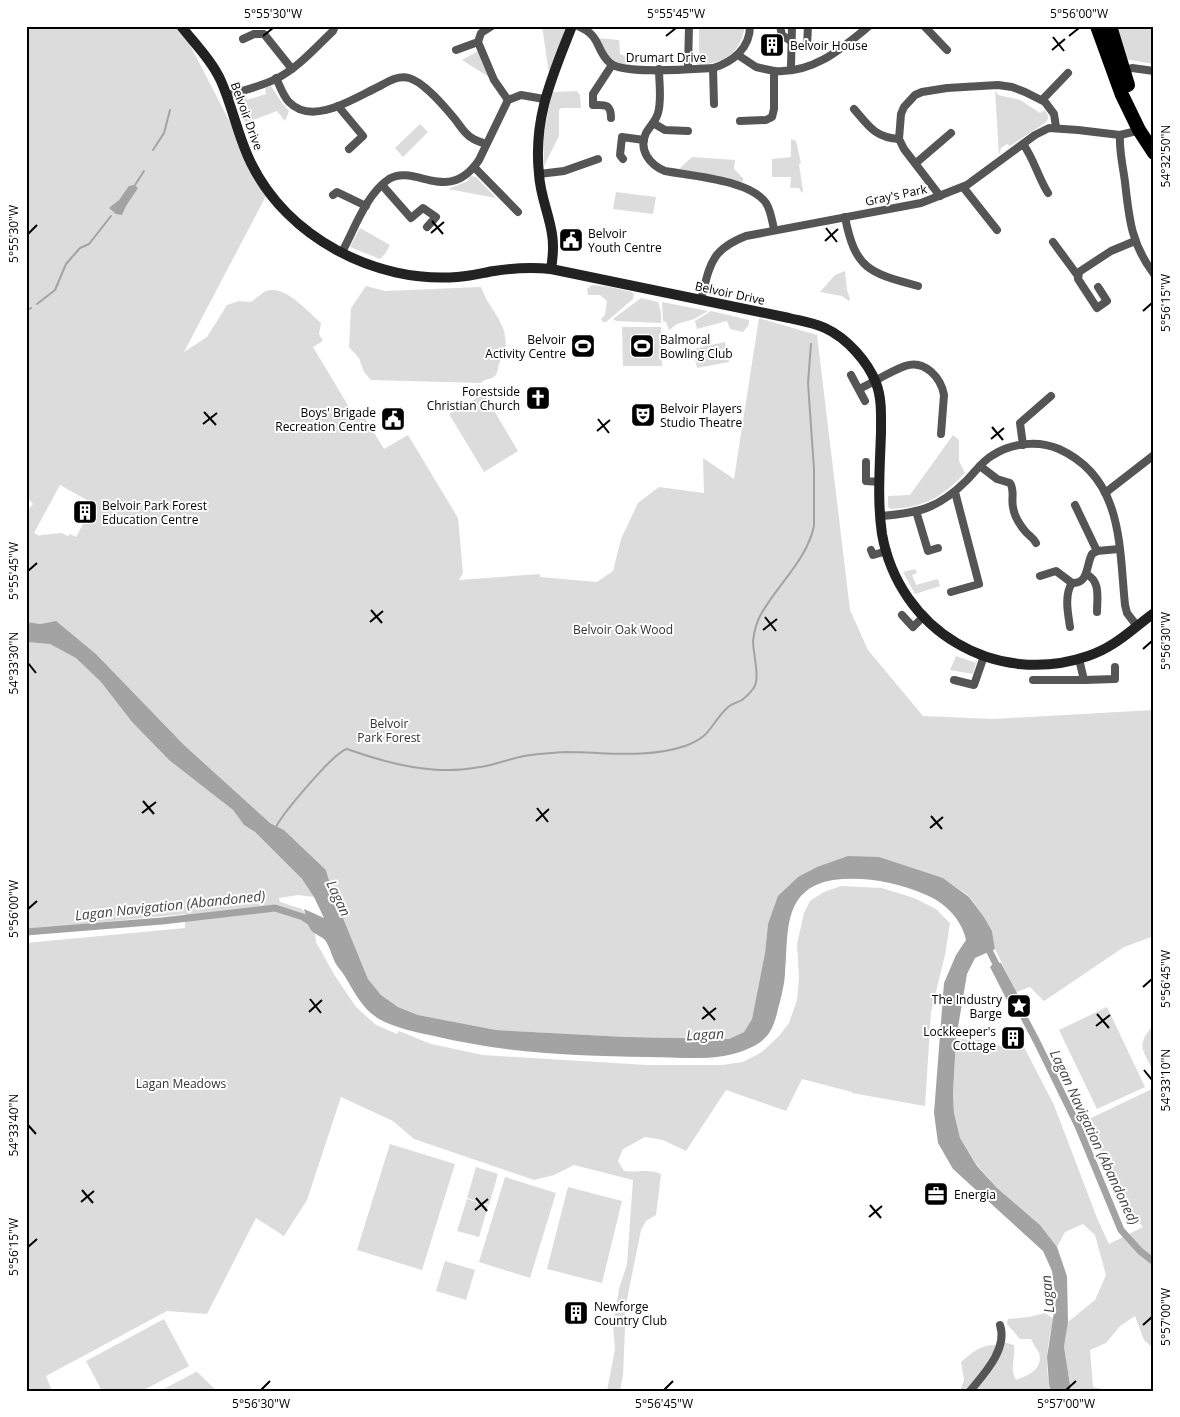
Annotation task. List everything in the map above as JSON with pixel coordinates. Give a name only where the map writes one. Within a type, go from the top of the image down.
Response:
[{"type":"highway","points":[[1086,26],[1118,72]]},
{"type":"highway","points":[[1097,26],[1146,138]]},
{"type":"highway","points":[[1110,26],[1118,72]]},
{"type":"street","name":"Belvoir Drive","points":[[181,26],[214,68],[227,96],[245,150],[252,165],[271,194],[292,218],[308,232],[332,248],[361,263],[382,270],[419,276],[456,277],[516,268],[551,268],[789,318],[827,329],[838,336],[854,350],[875,381],[880,400],[880,516],[887,551],[900,585],[907,597],[924,616],[948,638],[961,646],[984,656],[1012,664],[1062,663],[1079,659],[1117,643],[1154,614]]},
{"type":"street","points":[[227,96],[276,78],[292,69],[333,31],[335,26]]},
{"type":"street","points":[[492,26],[481,34],[478,42],[494,80],[508,100]]},
{"type":"street","points":[[551,268],[552,233],[538,174],[539,132],[544,99],[572,26]]},
{"type":"street","name":"Drumart Drive","points":[[578,26],[593,35],[605,57],[612,65],[621,69],[713,68],[738,56]]},
{"type":"street","points":[[688,26],[688,69]]},
{"type":"street","points":[[750,26],[747,40],[738,56],[756,67],[785,72],[798,70],[827,59],[869,26]]},
{"type":"street","points":[[780,26],[782,35],[792,42]]},
{"type":"street","points":[[791,66],[792,26]]},
{"type":"street","points":[[807,46],[808,26]]},
{"type":"street","points":[[924,26],[947,50]]},
{"type":"street","points":[[243,39],[254,34],[264,34],[292,69]]},
{"type":"street","points":[[456,50],[478,42]]},
{"type":"street","points":[[611,118],[611,110],[608,107],[605,105],[592,105],[592,99],[593,94],[612,65]]},
{"type":"street","name":"Drumart Drive","points":[[713,68],[714,104]]},
{"type":"street","points":[[1118,72],[1132,68],[1154,71]]},
{"type":"street","points":[[659,69],[659,111],[645,135],[647,158],[657,168],[665,171],[742,186],[754,191],[768,206],[774,229]]},
{"type":"street","points":[[740,121],[766,120],[772,117],[774,109],[774,71]]},
{"type":"street","points":[[1042,100],[1068,73]]},
{"type":"street","points":[[276,78],[287,101],[305,111],[318,112],[338,106],[393,80],[406,77],[420,82],[471,138],[486,144]]},
{"type":"street","points":[[940,196],[904,149],[899,139],[900,114],[915,95],[922,92],[998,84],[1019,89],[1042,100],[1050,107],[1054,114],[1056,127],[1146,138]]},
{"type":"street","points":[[342,252],[366,206],[376,190],[382,185],[396,176],[403,175],[440,183],[461,177],[474,167],[508,100],[521,95],[544,99]]},
{"type":"street","points":[[338,106],[363,136],[349,149]]},
{"type":"street","points":[[854,108],[877,134],[884,138],[899,139]]},
{"type":"street","points":[[653,123],[665,130],[688,131]]},
{"type":"street","name":"Gray's Park","points":[[701,300],[708,272],[718,253],[730,242],[774,229],[921,203],[963,187],[1035,135],[1049,128],[1056,127]]},
{"type":"street","points":[[916,163],[951,133]]},
{"type":"street","points":[[1120,136],[1119,147],[1128,214],[1134,241],[1144,261],[1154,274]]},
{"type":"street","points":[[623,159],[620,155],[622,137],[644,140]]},
{"type":"street","points":[[1023,144],[1032,158],[1039,177],[1048,193]]},
{"type":"street","points":[[538,174],[564,171],[598,159]]},
{"type":"street","points":[[474,167],[518,212]]},
{"type":"street","points":[[382,185],[411,218],[423,208],[436,217],[427,227]]},
{"type":"street","points":[[963,187],[997,230]]},
{"type":"street","points":[[333,195],[337,192],[366,206]]},
{"type":"street","points":[[845,217],[854,249],[862,262],[876,272],[918,286]]},
{"type":"street","points":[[1078,276],[1079,272],[1111,251],[1134,241]]},
{"type":"street","points":[[1053,242],[1078,276],[1097,308],[1107,301],[1098,287]]},
{"type":"street","points":[[859,389],[911,365],[923,366],[938,378],[943,389],[945,424],[941,434]]},
{"type":"street","points":[[851,375],[865,402]]},
{"type":"street","points":[[1023,444],[1020,423],[1052,396]]},
{"type":"street","points":[[880,516],[916,511],[940,503],[955,492],[993,454],[1009,448],[1023,444],[1045,445],[1069,454],[1087,467],[1105,492],[1115,517],[1120,549],[1124,605],[1127,613],[1137,626]]},
{"type":"street","points":[[1105,492],[1154,455]]},
{"type":"street","points":[[866,462],[866,482],[880,482]]},
{"type":"street","points":[[980,466],[997,479],[1010,483],[1013,490],[1012,502],[1014,511],[1022,527],[1033,537],[1036,543]]},
{"type":"street","points":[[951,592],[979,584],[955,492]]},
{"type":"street","points":[[1075,504],[1097,551]]},
{"type":"street","points":[[916,511],[928,551],[938,548]]},
{"type":"street","points":[[1040,576],[1056,571],[1072,583],[1079,583],[1085,578],[1092,554],[1097,551],[1120,549]]},
{"type":"street","points":[[871,550],[873,555],[887,551]]},
{"type":"street","points":[[1086,574],[1093,578],[1097,584],[1097,612]]},
{"type":"street","points":[[1070,627],[1068,608],[1069,588],[1072,583]]},
{"type":"street","points":[[902,615],[913,627],[924,616]]},
{"type":"street","points":[[954,680],[974,685],[984,656]]},
{"type":"street","points":[[1079,659],[1084,680]]},
{"type":"street","points":[[1115,667],[1115,688]]},
{"type":"street","points":[[1033,680],[1115,679]]},
{"type":"street","points":[[970,1391],[985,1372],[1000,1346],[1002,1332],[1000,1325]]},
{"type":"green space","name":"Belvoir Park Forest","points":[[26,26],[176,26],[189,43],[267,194],[184,352],[207,337],[227,305],[239,301],[251,302],[264,292],[271,290],[287,295],[321,323],[319,334],[323,341],[313,347],[352,412],[359,408],[384,449],[408,435],[458,518],[463,573],[459,580],[540,574],[540,577],[597,582],[613,571],[621,539],[638,503],[659,487],[704,493],[703,458],[734,479],[759,318],[817,335],[850,610],[868,650],[923,716],[993,719],[1154,710],[1154,936],[1124,947],[1044,1001],[1030,987],[1016,992],[995,949],[992,931],[984,917],[969,896],[943,878],[817,867],[768,924],[765,953],[752,1019],[744,1032],[729,1039],[626,1037],[496,1030],[418,1015],[398,1007],[381,995],[368,979],[332,891],[326,870],[284,830],[270,823],[184,745],[97,655],[41,624],[26,622],[26,511],[33,504],[26,497]],"holes":[[[60,485],[94,504],[76,537],[61,533],[40,536],[34,533]]]},
{"type":"green space","points":[[542,26],[567,26],[549,73]]},
{"type":"green space","points":[[745,26],[743,36],[730,55],[717,62],[699,65],[699,27]]},
{"type":"green space","points":[[1117,26],[1154,26],[1154,64],[1125,59]]},
{"type":"green space","points":[[598,38],[619,40],[620,54],[630,58],[632,62],[630,65],[623,65],[613,61]]},
{"type":"green space","points":[[478,51],[489,77],[462,60]]},
{"type":"green space","points":[[271,86],[289,111],[285,121],[277,111],[245,123],[238,97],[245,95],[247,100],[266,94],[265,88]]},
{"type":"green space","points":[[995,90],[998,95],[1020,100],[1040,113],[1045,110],[1048,116],[1048,120],[1045,123],[1010,146],[1007,144],[1001,148],[999,155]]},
{"type":"green space","points":[[577,91],[580,95],[581,108],[561,108],[559,110],[559,136],[544,166],[543,137],[552,92]]},
{"type":"green space","points":[[420,124],[428,132],[403,157],[395,148]]},
{"type":"green space","points":[[791,139],[796,141],[801,163],[799,164],[802,193],[799,188],[790,188],[791,177],[772,177],[772,159],[791,157]]},
{"type":"green space","points":[[692,157],[735,160],[734,169],[743,178],[743,182],[679,169]]},
{"type":"green space","points":[[470,176],[476,177],[496,198],[448,189],[468,181]]},
{"type":"green space","points":[[616,192],[656,197],[653,214],[613,209]]},
{"type":"green space","points":[[360,228],[390,245],[380,259],[350,247]]},
{"type":"green space","points":[[845,271],[849,301],[842,296],[820,292],[835,275]]},
{"type":"green space","points":[[592,285],[632,292],[634,294],[633,299],[606,322],[603,322],[601,319],[605,315],[607,301],[600,295],[588,295],[587,289]]},
{"type":"green space","points":[[366,286],[385,291],[481,287],[505,334],[505,356],[499,363],[496,375],[481,383],[371,380],[364,372],[359,358],[349,347],[351,308]]},
{"type":"green space","points":[[641,298],[658,302],[661,312],[661,323],[616,321],[613,319]]},
{"type":"green space","points":[[662,302],[708,311],[694,319],[677,324],[669,330],[666,322],[663,321]]},
{"type":"green space","points":[[711,311],[749,320],[749,324],[743,332],[730,329],[727,321],[697,329],[695,321]]},
{"type":"green space","name":"Balmoral Bowling Club","points":[[622,327],[661,327],[662,366],[623,366]]},
{"type":"green space","points":[[725,342],[729,362],[697,368],[693,349]]},
{"type":"green space","points":[[484,394],[518,451],[484,472],[449,414]]},
{"type":"green space","points":[[953,435],[959,440],[959,461],[965,473],[948,489],[932,500],[903,508],[891,509],[888,507],[888,496],[910,495]]},
{"type":"green space","points":[[915,569],[917,573],[912,575],[916,585],[938,579],[940,586],[915,594],[903,572]]},
{"type":"green space","name":"Lagan Meadows","points":[[26,642],[50,644],[76,657],[101,682],[132,722],[169,760],[233,810],[244,825],[255,832],[302,879],[314,897],[298,895],[279,898],[280,902],[302,909],[314,925],[316,942],[335,976],[356,1007],[376,1025],[397,1034],[399,1031],[431,1044],[483,1055],[647,1065],[722,1065],[743,1062],[762,1052],[779,1036],[789,1023],[797,1000],[799,978],[797,944],[804,913],[810,901],[824,892],[841,886],[882,888],[914,898],[936,909],[950,923],[945,955],[931,1012],[925,1106],[852,1093],[802,1079],[786,1111],[726,1090],[686,1151],[663,1140],[645,1137],[623,1149],[618,1161],[624,1171],[651,1171],[661,1174],[656,1215],[646,1221],[641,1230],[626,1304],[623,1375],[620,1391],[607,1391],[615,1349],[613,1325],[619,1289],[627,1264],[633,1180],[574,1165],[554,1175],[534,1180],[414,1139],[393,1121],[341,1097],[307,1200],[284,1236],[256,1218],[207,1314],[167,1311],[46,1376],[52,1391],[26,1391],[26,943],[185,928],[185,914],[26,930]]},
{"type":"green space","points":[[956,656],[976,663],[973,674],[950,670]]},
{"type":"green space","points":[[1107,1007],[1145,1087],[1097,1109],[1059,1030]]},
{"type":"green space","points":[[1154,1024],[1154,1073],[1144,1053],[1143,1043],[1148,1031]]},
{"type":"green space","points":[[956,1039],[982,1040],[1003,1047],[1024,1047],[1054,1105],[1097,1218],[1109,1244],[1143,1227],[1124,1206],[1087,1120],[1154,1088],[1154,1349],[1144,1340],[1135,1316],[1120,1326],[1106,1343],[1090,1350],[1093,1387],[1111,1391],[1071,1391],[1064,1347],[1068,1322],[1095,1300],[1106,1275],[1095,1235],[1083,1224],[1065,1232],[1057,1247],[1040,1225],[997,1188],[977,1165],[960,1138],[954,1113],[953,1094]]},
{"type":"green space","points":[[390,1144],[455,1164],[422,1270],[357,1250]]},
{"type":"green space","points":[[476,1167],[498,1174],[489,1205],[467,1198]]},
{"type":"green space","points":[[505,1177],[556,1193],[530,1278],[479,1262]]},
{"type":"green space","points":[[568,1187],[622,1201],[602,1283],[547,1269]]},
{"type":"green space","points":[[467,1199],[488,1206],[479,1237],[457,1231]]},
{"type":"green space","points":[[445,1261],[475,1270],[466,1300],[436,1291]]},
{"type":"green space","points":[[1045,1313],[1054,1319],[1047,1355],[1051,1391],[960,1391],[964,1380],[961,1362],[974,1351],[989,1345],[1001,1345],[1004,1342],[1014,1345],[1013,1372],[1016,1380],[1034,1371],[1040,1359],[1038,1351],[1031,1339],[1020,1339],[1007,1324],[1008,1319]]},
{"type":"green space","points":[[164,1319],[189,1366],[142,1391],[102,1391],[86,1361]]},
{"type":"green space","points":[[196,1372],[217,1391],[160,1391]]},
{"type":"shaded area","points":[[134,185],[138,188],[122,215],[116,214],[109,208],[119,200],[129,186]]},
{"type":"shaded area","points":[[56,621],[97,655],[184,745],[270,823],[284,830],[326,870],[332,891],[368,979],[381,995],[398,1007],[418,1015],[496,1030],[626,1037],[729,1039],[744,1032],[752,1019],[765,953],[768,924],[778,896],[798,877],[817,867],[848,856],[879,857],[943,878],[969,897],[992,931],[995,949],[975,958],[967,974],[956,1039],[953,1094],[954,1113],[960,1138],[977,1166],[997,1188],[1040,1225],[1057,1247],[1067,1276],[1068,1322],[1064,1347],[1071,1391],[1051,1391],[1049,1384],[1047,1357],[1056,1299],[1052,1271],[1043,1251],[953,1169],[938,1143],[934,1113],[944,983],[956,955],[966,940],[956,918],[945,906],[931,897],[913,890],[879,881],[833,880],[816,885],[804,893],[796,903],[791,916],[788,929],[784,983],[770,1032],[758,1044],[740,1052],[727,1055],[701,1058],[594,1056],[514,1050],[461,1042],[399,1027],[379,1019],[368,1010],[337,965],[325,940],[310,928],[304,909],[324,918],[314,897],[302,879],[255,832],[244,825],[233,810],[169,760],[132,722],[101,682],[76,658],[50,644],[26,642],[26,622],[41,624]]},
{"type":"shaded area","points":[[995,962],[1001,963],[1026,1010],[1017,1015],[1013,1012],[990,967]]},
{"type":"waterway","points":[[153,150],[164,133],[170,110]]},
{"type":"waterway","points":[[135,185],[144,171]]},
{"type":"waterway","points":[[37,304],[55,290],[66,264],[80,248],[89,244],[111,216]]},
{"type":"waterway","points":[[26,311],[31,308]]},
{"type":"waterway","points":[[276,827],[298,797],[331,760],[347,749],[396,764],[446,770],[486,766],[524,756],[565,752],[626,754],[656,752],[685,746],[705,734],[728,707],[743,699],[755,685],[757,673],[753,641],[757,622],[798,562],[805,550],[814,526],[814,469],[808,383],[811,344]]},
{"type":"waterway","name":"Lagan Navigation (Abandoned)","points":[[26,932],[162,921],[275,908],[303,917],[315,925]]},
{"type":"waterway","points":[[986,944],[999,970]]},
{"type":"waterway","name":"Lagan Navigation (Abandoned)","points":[[1017,1004],[1078,1126],[1121,1230],[1140,1251],[1154,1262]]},
{"type":"place","name":"Belvoir House","points":[[772,45]]},
{"type":"place","name":"Belvoir Youth Centre","points":[[571,240]]},
{"type":"place","name":"Belvoir Activity Centre","points":[[583,346]]},
{"type":"place","name":"Balmoral Bowling Club","points":[[642,346]]},
{"type":"place","name":"Forestside Christian Church","points":[[538,398]]},
{"type":"place","name":"Belvoir Players Studio Theatre","points":[[643,415]]},
{"type":"place","name":"Boys' Brigade Recreation Centre","points":[[393,419]]},
{"type":"place","name":"Belvoir Park Forest Education Centre","points":[[85,512]]},
{"type":"place","name":"The Industry Barge","points":[[1019,1006]]},
{"type":"place","name":"Lockkeeper's Cottage","points":[[1013,1038]]},
{"type":"place","name":"Energia","points":[[936,1194]]},
{"type":"place","name":"Newforge Country Club","points":[[576,1313]]},
{"type":"park label","name":"Belvoir Oak Wood","points":[[623,629]]},
{"type":"water label","name":"Lagan","points":[[339,898]]},
{"type":"water label","name":"Lagan","points":[[705,1034]]},
{"type":"water label","name":"Lagan","points":[[1047,1294]]}]
